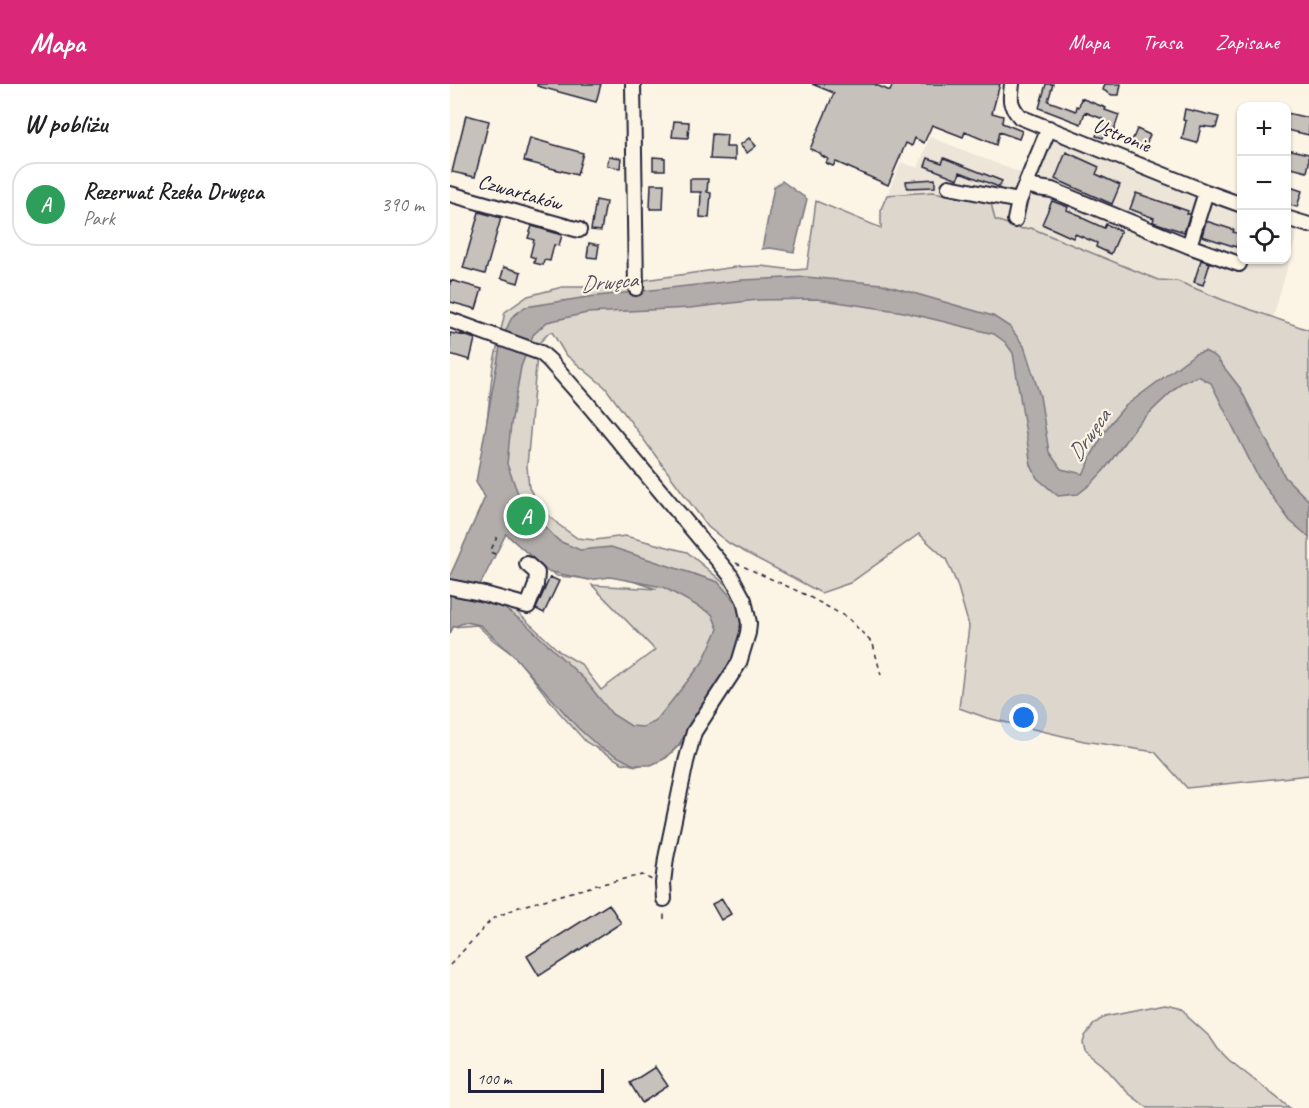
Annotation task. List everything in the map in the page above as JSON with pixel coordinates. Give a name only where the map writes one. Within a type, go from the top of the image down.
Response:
[{"type":"street","points":[[633,84],[636,288]]},
{"type":"street","name":"Ustronie","points":[[1012,84],[1010,100],[1012,108],[1020,117],[1237,203]]},
{"type":"street","points":[[1015,220],[1019,201],[1049,128]]},
{"type":"street","points":[[1026,185],[1052,190],[1237,263]]},
{"type":"street","points":[[949,187],[1019,201]]},
{"type":"street","points":[[1189,246],[1206,192]]},
{"type":"street","name":"Czwartaków","points":[[450,194],[579,230]]},
{"type":"street","points":[[1291,219],[1309,225]]},
{"type":"street","points":[[450,320],[541,353],[549,360],[731,576],[744,600],[749,623],[739,663],[694,732],[666,858],[664,898]]},
{"type":"street","points":[[450,588],[480,593],[528,606],[536,585],[537,573],[527,564]]},
{"type":"path","points":[[488,555],[497,537]]},
{"type":"path","points":[[495,541],[500,543]]},
{"type":"path","points":[[490,552],[495,554]]},
{"type":"path","points":[[715,557],[767,576],[848,618],[873,644],[881,675]]},
{"type":"path","points":[[450,965],[492,919],[519,907],[642,875],[658,882],[664,898],[663,919]]},
{"type":"shaded area","points":[[1049,136],[1237,210],[1237,264],[1288,264],[1273,318],[1177,281],[1158,280],[1031,228],[1023,229],[995,220],[991,203],[933,192],[887,195],[901,162],[918,168],[930,137],[1023,174]]},
{"type":"shaded area","points":[[782,181],[807,199],[794,252],[762,249],[774,187]]},
{"type":"shaded area","points":[[933,192],[991,203],[995,220],[1023,229],[1031,228],[1158,280],[1177,281],[1223,300],[1309,330],[1309,775],[1187,788],[1155,752],[1084,741],[987,718],[959,708],[969,626],[957,584],[946,559],[919,534],[850,583],[821,593],[730,544],[708,527],[605,387],[565,354],[552,332],[538,344],[527,466],[529,488],[540,507],[577,538],[595,540],[625,536],[687,552],[731,589],[747,619],[750,642],[701,724],[666,758],[637,766],[622,763],[586,742],[516,657],[477,625],[453,627],[450,632],[450,589],[502,598],[560,652],[581,664],[601,690],[655,650],[592,585],[657,589],[611,574],[582,578],[557,576],[512,539],[488,482],[486,431],[493,366],[505,312],[528,296],[562,287],[596,287],[735,267],[807,269],[816,201],[881,228],[881,209],[887,195]]},
{"type":"shaded area","points":[[1291,227],[1298,230],[1291,255]]},
{"type":"shaded area","points":[[806,277],[882,284],[993,316],[1010,327],[1024,346],[1040,396],[1049,452],[1061,469],[1083,474],[1109,425],[1124,407],[1195,354],[1205,351],[1216,357],[1240,388],[1285,477],[1309,501],[1309,537],[1290,521],[1258,477],[1211,383],[1198,376],[1181,383],[1137,425],[1092,483],[1078,494],[1058,496],[1037,478],[1031,465],[1013,353],[1005,342],[994,334],[904,312],[817,299],[757,300],[690,308],[587,313],[547,322],[533,335],[521,367],[507,464],[517,491],[530,512],[559,541],[580,550],[611,547],[718,582],[738,605],[743,630],[738,651],[678,746],[664,759],[651,765],[634,765],[599,747],[578,728],[514,656],[480,625],[466,622],[453,627],[450,634],[450,595],[463,594],[491,599],[525,623],[584,679],[612,714],[631,726],[643,727],[655,722],[702,663],[718,629],[712,614],[663,587],[610,577],[589,580],[547,571],[506,534],[479,587],[450,581],[450,576],[485,497],[476,482],[501,341],[512,317],[525,307],[588,297],[742,280]]},
{"type":"shaded area","points":[[1165,1004],[1185,1011],[1229,1060],[1290,1108],[1148,1108],[1128,1093],[1103,1065],[1085,1051],[1083,1043],[1085,1036],[1094,1024],[1106,1016]]},
{"type":"building","points":[[537,84],[601,84],[596,102],[537,86]]},
{"type":"building","points":[[812,84],[874,84],[890,91],[893,84],[1000,84],[992,113],[1003,116],[1002,123],[1022,131],[1019,139],[999,132],[996,145],[965,132],[963,137],[932,125],[924,143],[915,138],[912,146],[906,143],[888,185],[836,162],[833,166],[826,163],[828,159],[810,149],[834,93]]},
{"type":"building","points":[[1046,84],[1053,84],[1048,101],[1076,111],[1081,98],[1119,115],[1112,136],[1105,133],[1103,138],[1096,136],[1103,119],[1085,112],[1081,124],[1039,108]]},
{"type":"building","points":[[1105,84],[1121,84],[1119,95],[1112,95],[1103,90]]},
{"type":"building","points":[[1185,109],[1219,117],[1216,128],[1201,126],[1197,143],[1182,139],[1186,121],[1183,120]]},
{"type":"building","points":[[1291,114],[1309,118],[1309,135],[1291,131]]},
{"type":"building","points":[[466,115],[489,121],[475,177],[452,172]]},
{"type":"building","points":[[674,121],[689,122],[688,138],[672,137]]},
{"type":"building","points":[[1137,129],[1150,135],[1144,149],[1131,143]]},
{"type":"building","points":[[712,134],[727,135],[726,147],[735,147],[735,160],[710,159]]},
{"type":"building","points":[[530,138],[583,153],[577,175],[524,161]]},
{"type":"building","points":[[749,138],[756,146],[747,153],[740,145]]},
{"type":"building","points":[[1291,150],[1309,154],[1307,172],[1291,168]]},
{"type":"building","points":[[1066,152],[1099,167],[1096,174],[1120,185],[1112,204],[1055,179]]},
{"type":"building","points":[[609,156],[621,158],[620,168],[607,166]]},
{"type":"building","points":[[653,157],[665,158],[665,170],[653,170]]},
{"type":"building","points":[[928,158],[942,163],[944,158],[1002,181],[999,187],[960,172],[958,179],[925,166]]},
{"type":"building","points":[[690,179],[708,179],[707,192],[711,193],[709,218],[700,217],[701,192],[690,192]]},
{"type":"building","points":[[935,179],[935,187],[907,188],[906,181]]},
{"type":"building","points":[[651,184],[664,184],[663,209],[650,209]]},
{"type":"building","points":[[1291,187],[1302,191],[1297,207],[1291,205]]},
{"type":"building","points":[[1136,193],[1188,211],[1187,214],[1190,214],[1184,232],[1153,222],[1154,218],[1130,209]]},
{"type":"building","points":[[596,200],[606,202],[601,231],[591,230]]},
{"type":"building","points":[[1052,201],[1068,207],[1067,210],[1104,228],[1106,224],[1121,231],[1111,254],[1096,247],[1097,243],[1075,234],[1073,238],[1042,224]]},
{"type":"building","points":[[479,212],[501,218],[485,274],[463,268]]},
{"type":"building","points":[[1206,221],[1234,230],[1233,232],[1237,233],[1237,244],[1236,247],[1202,236]]},
{"type":"building","points":[[532,226],[562,235],[559,246],[554,245],[550,261],[544,260],[543,265],[534,263],[535,258],[530,256],[534,240],[528,238]]},
{"type":"building","points":[[589,243],[599,245],[597,258],[587,257]]},
{"type":"building","points":[[1201,260],[1210,263],[1203,285],[1194,282]]},
{"type":"building","points":[[504,267],[521,272],[518,283],[501,278]]},
{"type":"building","points":[[450,280],[482,289],[476,309],[450,302]]},
{"type":"building","points":[[450,333],[475,339],[470,360],[450,354]]},
{"type":"building","points":[[550,577],[559,581],[544,613],[536,609]]},
{"type":"building","points":[[722,899],[731,914],[721,920],[712,904]]},
{"type":"building","points":[[609,904],[621,923],[539,976],[527,956]]},
{"type":"building","points":[[655,1067],[668,1086],[642,1103],[630,1083]]},
{"type":"place","name":"Rezerwat Rzeka Drwęca","points":[[526,516]]},
{"type":"water label","name":"Drwęca","points":[[609,282]]},
{"type":"water label","name":"Drwęca","points":[[1089,435]]}]
